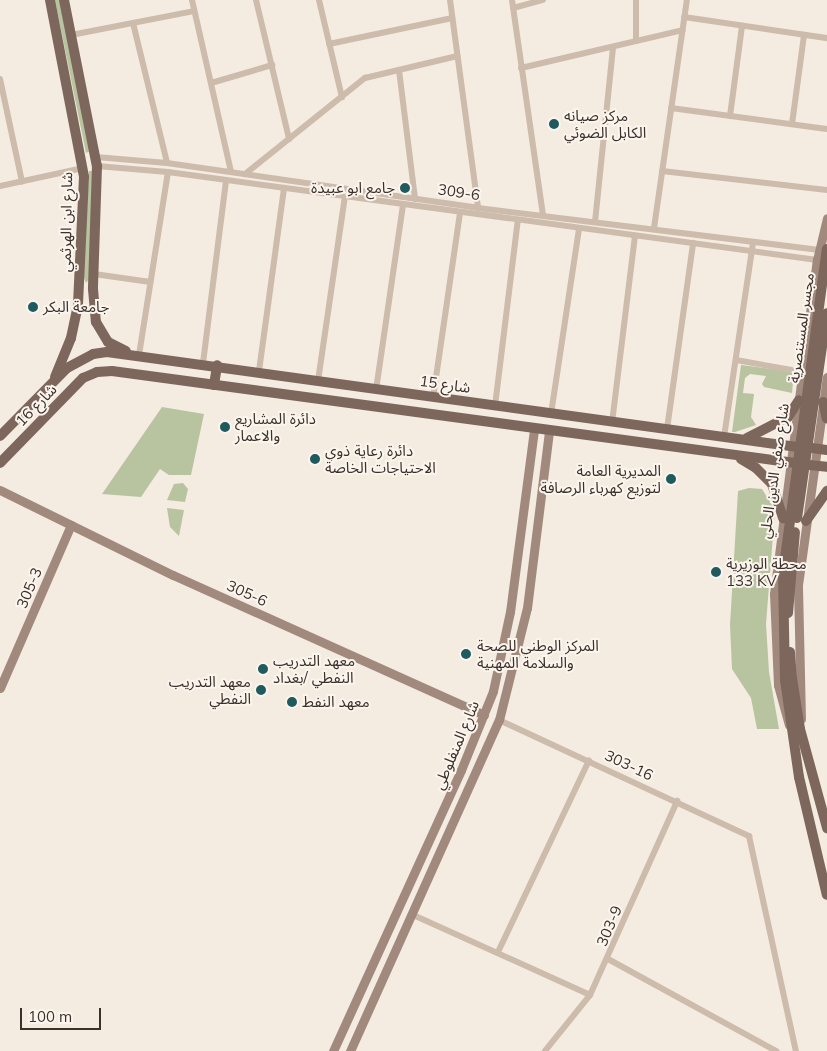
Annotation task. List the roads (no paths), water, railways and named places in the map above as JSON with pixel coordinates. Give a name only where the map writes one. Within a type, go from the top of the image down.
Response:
[{"type":"main road","name":"شارع ابن الهرثمي","points":[[50,0],[82,164],[80,289],[75,326],[52,382]]},
{"type":"main road","name":"شارع ابن الهرثمي","points":[[64,0],[97,161],[93,289],[96,322],[103,336],[117,348],[139,356]]},
{"type":"main road","points":[[82,164],[97,161]]},
{"type":"main road","points":[[82,231],[95,232]]},
{"type":"main road","name":"مجسر المستنصرية","points":[[789,679],[783,573],[823,250]]},
{"type":"main road","points":[[80,289],[93,289]]},
{"type":"main road","name":"مجسر المستنصرية","points":[[789,679],[788,626],[791,567],[827,313]]},
{"type":"main road","name":"شارع 15","points":[[93,354],[139,356],[203,363],[433,398],[795,446]]},
{"type":"main road","name":"شارع 16","points":[[0,436],[67,368],[93,354]]},
{"type":"main road","points":[[217,365],[214,385],[534,430],[792,463]]},
{"type":"main road","name":"شارع 16","points":[[0,463],[83,378],[97,372],[147,374],[214,385]]},
{"type":"main road","points":[[738,439],[749,438],[788,417],[799,400]]},
{"type":"main road","points":[[823,402],[827,419]]},
{"type":"main road","points":[[814,449],[827,450]]},
{"type":"main road","points":[[735,456],[756,468],[772,484],[783,518]]},
{"type":"main road","points":[[812,465],[827,467]]},
{"type":"main road","points":[[806,521],[827,491]]},
{"type":"main road","name":"شارع صفي الدين الحلي","points":[[789,679],[795,728],[827,895]]},
{"type":"main road","name":"شارع صفي الدين الحلي","points":[[795,728],[827,828]]},
{"type":"street","points":[[192,0],[231,172]]},
{"type":"street","points":[[256,0],[289,139]]},
{"type":"street","points":[[319,0],[342,97]]},
{"type":"street","points":[[450,0],[478,208]]},
{"type":"street","points":[[512,0],[542,215]]},
{"type":"street","points":[[513,8],[543,0]]},
{"type":"street","points":[[636,0],[636,41]]},
{"type":"street","points":[[654,228],[687,0]]},
{"type":"street","points":[[71,35],[194,11]]},
{"type":"street","points":[[684,17],[827,38]]},
{"type":"street","points":[[329,44],[452,18]]},
{"type":"street","points":[[133,23],[167,163]]},
{"type":"street","points":[[730,116],[742,26]]},
{"type":"street","points":[[521,68],[683,30]]},
{"type":"street","points":[[792,124],[804,35]]},
{"type":"street","points":[[588,229],[592,222],[612,47]]},
{"type":"street","points":[[245,174],[365,78],[458,56]]},
{"type":"street","points":[[211,83],[272,65]]},
{"type":"street","points":[[399,70],[415,199]]},
{"type":"street","points":[[0,79],[22,182]]},
{"type":"street","points":[[671,108],[827,129]]},
{"type":"street","name":"309-6","points":[[97,161],[167,163],[369,190],[478,208],[823,250]]},
{"type":"street","name":"309-6","points":[[97,161],[818,260]]},
{"type":"street","points":[[0,186],[22,182],[82,164]]},
{"type":"street","points":[[205,177],[206,168]]},
{"type":"street","points":[[662,171],[827,190]]},
{"type":"street","points":[[139,356],[168,172]]},
{"type":"street","points":[[203,363],[226,180]]},
{"type":"street","points":[[259,371],[284,188]]},
{"type":"street","points":[[367,199],[369,190]]},
{"type":"street","points":[[318,381],[345,196]]},
{"type":"street","points":[[376,390],[402,204]]},
{"type":"street","points":[[433,398],[460,212]]},
{"type":"street","name":"شارع صفي الدين الحلي","points":[[795,728],[780,701],[776,664],[777,581],[783,518],[795,446],[799,400],[818,260],[823,250],[827,218]]},
{"type":"street","points":[[495,406],[518,220]]},
{"type":"street","points":[[551,414],[579,228]]},
{"type":"street","points":[[685,242],[686,233]]},
{"type":"street","points":[[612,423],[635,236]]},
{"type":"street","points":[[724,438],[753,242]]},
{"type":"street","points":[[666,429],[693,243]]},
{"type":"street","points":[[94,274],[150,282]]},
{"type":"street","points":[[736,360],[803,372]]},
{"type":"street","name":"شارع صفي الدين الحلي","points":[[795,728],[796,582],[806,521],[814,449],[827,377]]},
{"type":"street","name":"شارع المنفلوطي","points":[[333,1051],[461,770],[484,715],[505,642],[534,430]]},
{"type":"street","name":"شارع المنفلوطي","points":[[350,1051],[498,720],[519,644],[538,521],[549,431]]},
{"type":"street","name":"305-6","points":[[0,490],[71,526],[484,715]]},
{"type":"street","points":[[522,519],[538,521]]},
{"type":"street","name":"305-3","points":[[0,688],[71,526]]},
{"type":"street","points":[[505,642],[511,646],[519,644]]},
{"type":"street","points":[[502,655],[510,654],[516,659]]},
{"type":"street","name":"303-16","points":[[498,720],[589,760],[748,836],[796,1051]]},
{"type":"street","points":[[498,952],[589,760]]},
{"type":"street","points":[[461,770],[474,775]]},
{"type":"street","name":"303-9","points":[[545,1051],[590,995],[608,959],[677,801]]},
{"type":"street","points":[[398,909],[498,952],[590,995]]},
{"type":"street","points":[[608,959],[776,1051]]},
{"type":"place","name":"مركز صيانه الكابل الضوئي","points":[[554,124]]},
{"type":"place","name":"جامع ابو عبيدة","points":[[405,188]]},
{"type":"place","name":"جامعة البكر","points":[[33,307]]},
{"type":"place","name":"دائرة المشاريع والاعمار","points":[[225,427]]},
{"type":"place","name":"دائرة رعاية ذوي الاحتياجات الخاصة","points":[[315,459]]},
{"type":"place","name":"المديرية العامة لتوزيع كهرباء الرصافة","points":[[671,479]]},
{"type":"place","name":"محطة الوزيرية 133 KV","points":[[716,572]]},
{"type":"place","name":"المركز الوطني للصحة والسلامة المهنية","points":[[466,654]]},
{"type":"place","name":"معهد التدريب النفطي /بغداد","points":[[263,669]]},
{"type":"place","name":"معهد التدريب النفطي","points":[[261,690]]},
{"type":"place","name":"معهد النفط","points":[[292,702]]}]
